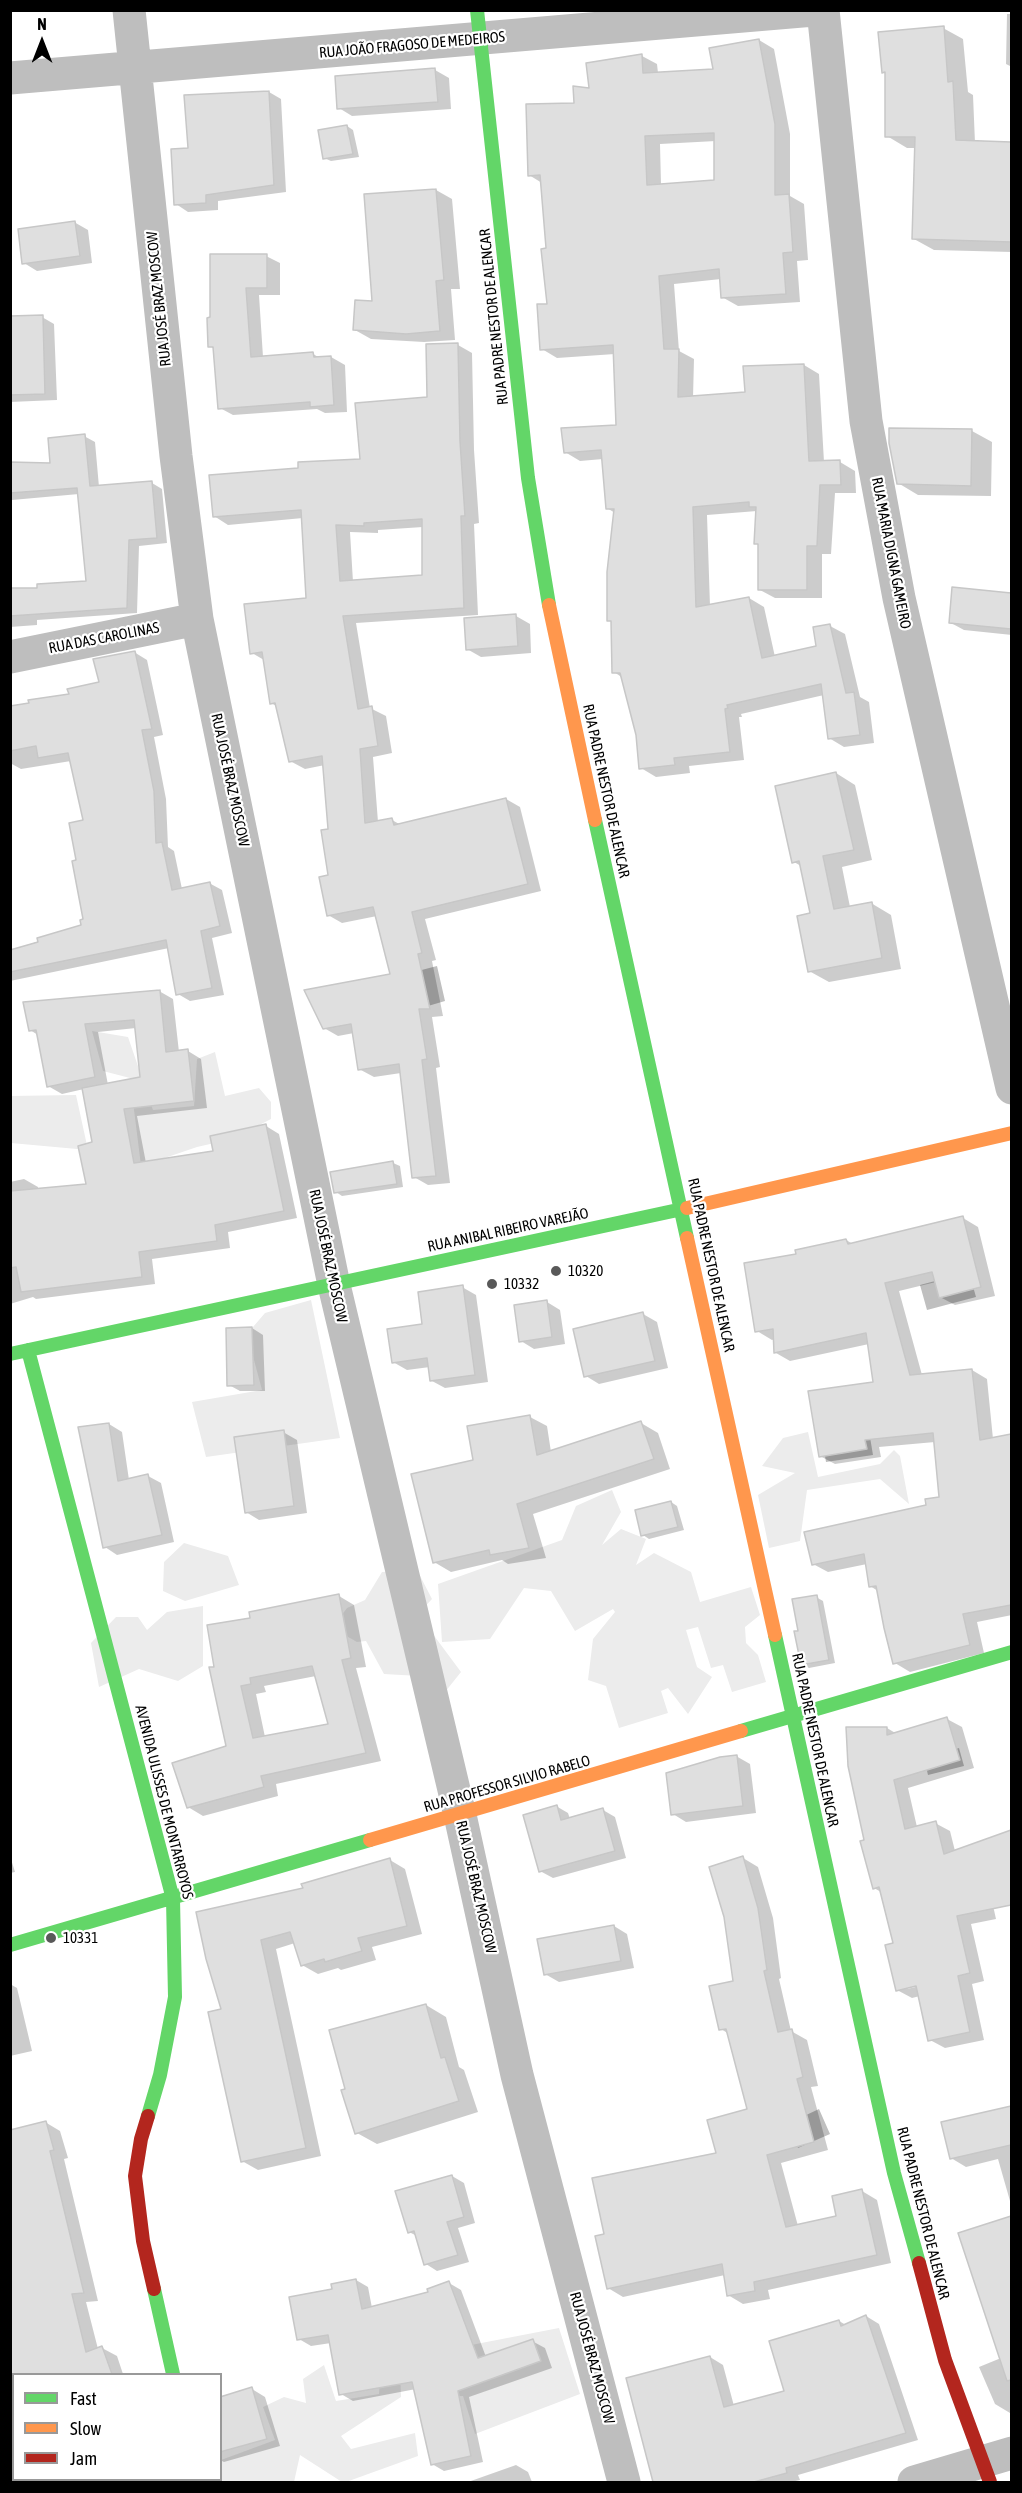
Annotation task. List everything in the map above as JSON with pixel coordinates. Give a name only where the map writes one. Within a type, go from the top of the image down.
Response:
[{"type":"street","name":"RUA JOSÉ BRAZ MOSCOW","points":[[129,10],[176,456],[197,619],[334,1286],[460,1815],[518,2075],[624,2482]]},
{"type":"street","name":"RUA JOÃO FRAGOSO DE MEDEIROS","points":[[10,78],[134,68],[478,25],[814,10]]},
{"type":"street","name":"RUA MARIA DIGNA GAMEIRO","points":[[823,10],[866,421],[899,598],[1002,1002],[1011,1088]]},
{"type":"street","name":"RUA PADRE NESTOR DE ALENCAR","points":[[478,25],[528,478],[556,645],[894,2173],[945,2360],[994,2466]]},
{"type":"street","name":"RUA DAS CAROLINAS","points":[[10,657],[197,619]]},
{"type":"street","name":"RUA ANIBAL RIBEIRO VAREJÃO","points":[[10,1354],[334,1286],[1011,1133]]},
{"type":"street","name":"AVENIDA ULISSES DE MONTARROYOS","points":[[28,1350],[173,1899],[175,1997],[160,2075],[141,2139],[135,2176],[143,2241],[173,2373]]},
{"type":"street","name":"RUA PROFESSOR SILVIO RABELO","points":[[10,1945],[1011,1652]]},
{"type":"street","points":[[914,2482],[994,2466]]},
{"type":"shaded area","points":[[437,966],[445,1001],[428,1006],[410,973]]},
{"type":"shaded area","points":[[92,1031],[128,1037],[153,1110],[194,1106],[197,1059],[215,1052],[225,1096],[259,1088],[271,1102],[271,1119],[232,1139],[197,1147],[141,1166],[130,1078],[103,1071]]},
{"type":"shaded area","points":[[76,1095],[88,1150],[11,1143],[10,1096]]},
{"type":"shaded area","points":[[969,1272],[976,1297],[927,1310],[920,1285]]},
{"type":"shaded area","points":[[311,1300],[340,1438],[206,1457],[192,1402],[262,1390],[247,1334],[265,1313]]},
{"type":"shaded area","points":[[869,1431],[873,1455],[826,1462],[822,1438]]},
{"type":"shaded area","points":[[808,1432],[818,1477],[880,1464],[894,1450],[900,1456],[909,1504],[880,1479],[807,1490],[800,1541],[769,1548],[758,1495],[795,1473],[762,1466],[783,1438]]},
{"type":"shaded area","points":[[612,1490],[621,1512],[602,1545],[621,1529],[646,1539],[636,1565],[654,1553],[691,1572],[700,1602],[751,1587],[760,1615],[745,1627],[746,1643],[758,1655],[766,1682],[732,1692],[723,1665],[711,1668],[698,1627],[686,1630],[697,1667],[712,1677],[688,1714],[668,1688],[661,1691],[668,1713],[619,1728],[606,1686],[588,1680],[593,1639],[615,1612],[613,1609],[575,1631],[551,1591],[524,1588],[490,1639],[442,1642],[438,1584],[562,1540],[576,1506]]},
{"type":"shaded area","points":[[184,1543],[228,1556],[239,1585],[185,1601],[163,1591],[164,1562]]},
{"type":"shaded area","points":[[417,1570],[432,1599],[418,1614],[461,1672],[445,1692],[419,1676],[384,1674],[366,1641],[357,1642],[332,1628],[347,1608],[365,1600],[382,1572]]},
{"type":"shaded area","points":[[203,1606],[203,1666],[178,1681],[139,1669],[99,1687],[91,1643],[116,1617],[138,1617],[147,1630],[167,1612]]},
{"type":"shaded area","points":[[959,1748],[964,1766],[928,1775],[924,1758]]},
{"type":"shaded area","points":[[819,2109],[830,2134],[798,2148],[787,2124]]},
{"type":"shaded area","points":[[559,2328],[580,2394],[475,2434],[463,2396],[442,2397],[471,2345]]},
{"type":"shaded area","points":[[400,2359],[401,2397],[341,2436],[351,2449],[415,2433],[418,2456],[346,2482],[342,2482],[300,2455],[294,2482],[207,2482],[222,2481],[222,2460],[275,2440],[263,2407],[284,2397],[306,2403],[303,2379],[324,2365],[336,2401],[379,2394],[381,2361]]},
{"type":"building","points":[[944,26],[948,82],[953,81],[956,140],[1011,142],[1011,242],[912,239],[915,137],[885,137],[885,72],[882,73],[878,32]]},
{"type":"building","points":[[759,39],[775,124],[775,195],[789,194],[793,252],[783,253],[786,294],[721,298],[719,269],[659,276],[664,349],[679,349],[678,397],[745,392],[743,366],[804,364],[809,461],[840,460],[841,485],[820,485],[817,546],[807,546],[807,590],[758,590],[758,544],[754,544],[756,507],[749,507],[749,502],[693,507],[696,607],[749,597],[762,658],[816,646],[813,627],[830,624],[846,693],[854,692],[860,735],[828,739],[821,684],[727,705],[728,708],[725,709],[730,752],[674,758],[675,765],[639,769],[636,735],[620,673],[612,673],[611,621],[607,621],[607,572],[614,509],[606,509],[601,450],[564,453],[561,428],[616,425],[613,345],[540,350],[537,304],[547,304],[541,249],[546,248],[540,175],[528,176],[526,104],[574,103],[573,86],[589,88],[586,63],[642,54],[643,73],[713,69],[709,48]],"holes":[[[714,133],[714,180],[647,185],[645,136]]]},
{"type":"building","points":[[435,68],[438,102],[337,109],[335,76]]},
{"type":"building","points":[[269,91],[274,185],[206,195],[206,203],[174,205],[171,149],[188,148],[184,95]]},
{"type":"building","points":[[347,125],[353,154],[323,159],[318,130]]},
{"type":"building","points":[[436,189],[444,280],[436,281],[440,331],[406,334],[353,330],[355,300],[372,301],[364,194]]},
{"type":"building","points":[[75,221],[80,256],[22,264],[18,229]]},
{"type":"building","points":[[210,254],[267,254],[267,288],[246,288],[251,357],[313,352],[314,357],[331,356],[334,405],[310,407],[310,402],[218,409],[213,347],[208,347]]},
{"type":"building","points":[[43,315],[45,394],[10,395],[10,316]]},
{"type":"building","points":[[458,343],[460,441],[465,516],[461,516],[464,608],[343,616],[358,709],[372,706],[378,746],[360,749],[365,823],[392,818],[394,825],[506,798],[528,884],[412,912],[422,953],[418,954],[430,1009],[419,1009],[427,1059],[422,1060],[436,1176],[412,1178],[399,1064],[358,1070],[351,1024],[323,1029],[304,990],[390,974],[373,907],[327,916],[319,877],[328,875],[321,830],[328,829],[322,756],[289,762],[275,703],[270,704],[262,652],[250,654],[244,604],[306,598],[301,510],[213,517],[209,475],[298,468],[298,462],[360,459],[355,403],[427,397],[426,344]],"holes":[[[422,519],[422,575],[340,581],[336,525],[364,526],[364,523]]]},
{"type":"building","points":[[889,428],[972,429],[971,486],[897,484],[889,443]]},
{"type":"building","points":[[85,434],[90,486],[152,481],[157,538],[129,540],[127,608],[10,616],[10,588],[37,588],[37,584],[86,581],[77,488],[10,493],[10,462],[50,463],[48,438]]},
{"type":"building","points":[[952,587],[1011,593],[1011,629],[949,623]]},
{"type":"building","points":[[516,614],[518,646],[466,650],[464,618]]},
{"type":"building","points":[[135,651],[152,729],[142,730],[154,791],[156,843],[162,842],[172,890],[210,882],[220,926],[201,931],[212,988],[176,995],[166,940],[10,972],[10,950],[38,942],[37,938],[81,925],[80,920],[83,919],[72,861],[76,860],[69,823],[83,820],[68,753],[38,758],[36,746],[10,751],[10,706],[29,703],[28,700],[69,694],[67,689],[99,682],[93,659]]},
{"type":"building","points":[[836,772],[854,850],[823,856],[834,909],[872,902],[882,958],[808,972],[797,916],[810,913],[799,861],[792,863],[775,786]]},
{"type":"building","points":[[160,990],[166,1052],[188,1049],[194,1101],[124,1109],[134,1163],[213,1151],[210,1136],[266,1124],[284,1211],[215,1225],[217,1241],[139,1252],[142,1277],[21,1292],[16,1267],[10,1268],[10,1191],[86,1184],[78,1146],[92,1142],[82,1088],[140,1077],[134,1020],[85,1024],[95,1077],[47,1087],[36,1030],[29,1031],[23,1002]]},
{"type":"building","points":[[393,1161],[397,1184],[334,1193],[330,1172]]},
{"type":"building","points":[[963,1216],[981,1287],[939,1298],[932,1272],[885,1283],[910,1375],[972,1369],[980,1440],[1011,1434],[1011,1605],[963,1614],[970,1645],[893,1664],[876,1586],[869,1587],[864,1554],[812,1565],[804,1532],[926,1505],[925,1499],[939,1497],[933,1433],[865,1440],[867,1449],[819,1457],[808,1391],[873,1382],[866,1333],[774,1353],[773,1329],[755,1332],[744,1263],[796,1254],[795,1250],[846,1239],[848,1244]]},
{"type":"building","points":[[463,1285],[475,1375],[430,1381],[427,1358],[392,1363],[387,1329],[422,1324],[418,1292]]},
{"type":"building","points":[[547,1300],[552,1337],[519,1342],[514,1305]]},
{"type":"building","points":[[643,1312],[655,1361],[584,1377],[573,1329]]},
{"type":"building","points":[[252,1327],[254,1385],[227,1386],[226,1328]]},
{"type":"building","points":[[530,1415],[537,1455],[641,1421],[654,1459],[517,1504],[529,1548],[490,1555],[489,1550],[433,1563],[411,1474],[473,1460],[467,1426]]},
{"type":"building","points":[[109,1423],[118,1481],[148,1474],[162,1535],[103,1548],[78,1427]]},
{"type":"building","points":[[284,1430],[294,1506],[245,1513],[234,1437]]},
{"type":"building","points":[[671,1501],[678,1527],[641,1536],[635,1510]]},
{"type":"building","points":[[339,1594],[351,1658],[342,1660],[366,1753],[261,1776],[264,1787],[187,1808],[172,1763],[226,1746],[209,1667],[214,1667],[207,1625],[250,1618],[249,1612]],"holes":[[[312,1666],[328,1724],[253,1738],[241,1686],[251,1684],[250,1678]]]},
{"type":"building","points":[[817,1595],[829,1660],[801,1665],[794,1631],[798,1631],[792,1599]]},
{"type":"building","points":[[947,1717],[960,1760],[894,1780],[905,1829],[936,1821],[944,1854],[1011,1830],[1011,1905],[957,1916],[970,1973],[958,1976],[970,2032],[928,2041],[916,1986],[896,1991],[885,1945],[893,1943],[879,1887],[873,1889],[860,1841],[864,1840],[848,1766],[846,1727],[887,1727],[887,1735]]},
{"type":"building","points":[[737,1755],[743,1806],[671,1815],[666,1773],[720,1757]]},
{"type":"building","points":[[557,1805],[561,1820],[603,1808],[615,1851],[539,1872],[523,1815]]},
{"type":"building","points":[[743,1856],[758,1908],[767,1970],[764,1971],[778,2032],[792,2029],[803,2077],[797,2079],[814,2142],[767,2155],[786,2227],[836,2216],[832,2196],[862,2189],[877,2255],[754,2282],[755,2291],[727,2296],[722,2264],[607,2289],[595,2236],[604,2234],[592,2178],[716,2153],[707,2120],[747,2109],[726,2029],[719,2030],[709,1986],[733,1981],[724,1917],[709,1867]]},
{"type":"building","points":[[390,1858],[407,1926],[358,1938],[362,1951],[325,1962],[324,1959],[301,1966],[290,1932],[261,1940],[306,2148],[241,2162],[208,2012],[221,2009],[206,1959],[196,1912],[303,1888],[301,1884]]},
{"type":"building","points":[[614,1925],[621,1961],[544,1975],[537,1939]]},
{"type":"building","points":[[426,2004],[441,2058],[445,2057],[459,2101],[355,2134],[341,2090],[345,2089],[329,2030]]},
{"type":"building","points":[[1011,2106],[1011,2145],[950,2159],[941,2122]]},
{"type":"building","points":[[46,2121],[54,2150],[50,2151],[84,2293],[72,2294],[86,2352],[102,2346],[112,2373],[10,2374],[10,2130]]},
{"type":"building","points":[[452,2175],[464,2217],[447,2222],[458,2255],[424,2265],[414,2231],[408,2233],[395,2191]]},
{"type":"building","points":[[1011,2216],[1011,2380],[1007,2381],[958,2233]]},
{"type":"building","points":[[356,2279],[362,2309],[428,2292],[427,2289],[449,2281],[478,2358],[533,2339],[541,2361],[458,2391],[471,2456],[431,2465],[412,2382],[339,2395],[328,2335],[297,2340],[289,2297],[332,2289],[331,2284]]},
{"type":"building","points":[[866,2315],[906,2433],[786,2468],[787,2473],[754,2482],[653,2482],[626,2378],[710,2356],[724,2407],[784,2391],[769,2341],[839,2320],[841,2326]]},
{"type":"building","points":[[252,2387],[267,2439],[222,2451],[222,2396]]},
{"type":"traffic: fast","points":[[477,10],[528,478],[549,605]]},
{"type":"traffic: fast","points":[[595,820],[687,1238]]},
{"type":"traffic: fast","points":[[10,1354],[687,1208]]},
{"type":"traffic: fast","points":[[28,1350],[173,1899],[175,1997],[160,2075],[148,2116]]},
{"type":"traffic: fast","points":[[775,1635],[894,2173],[919,2263]]},
{"type":"traffic: fast","points":[[741,1731],[1012,1652]]},
{"type":"traffic: fast","points":[[10,1945],[370,1840]]},
{"type":"traffic: fast","points":[[154,2289],[173,2373]]},
{"type":"traffic: slow","points":[[549,605],[595,820]]},
{"type":"traffic: slow","points":[[687,1208],[1012,1133]]},
{"type":"traffic: slow","points":[[687,1238],[775,1635]]},
{"type":"traffic: slow","points":[[370,1840],[741,1731]]},
{"type":"traffic: jam","points":[[148,2116],[141,2139],[135,2176],[143,2241],[154,2289]]},
{"type":"traffic: jam","points":[[919,2263],[945,2360],[990,2482]]},
{"type":"place","name":"10320","points":[[556,1271]]},
{"type":"place","name":"10332","points":[[492,1284]]},
{"type":"place","name":"10331","points":[[51,1938]]}]
